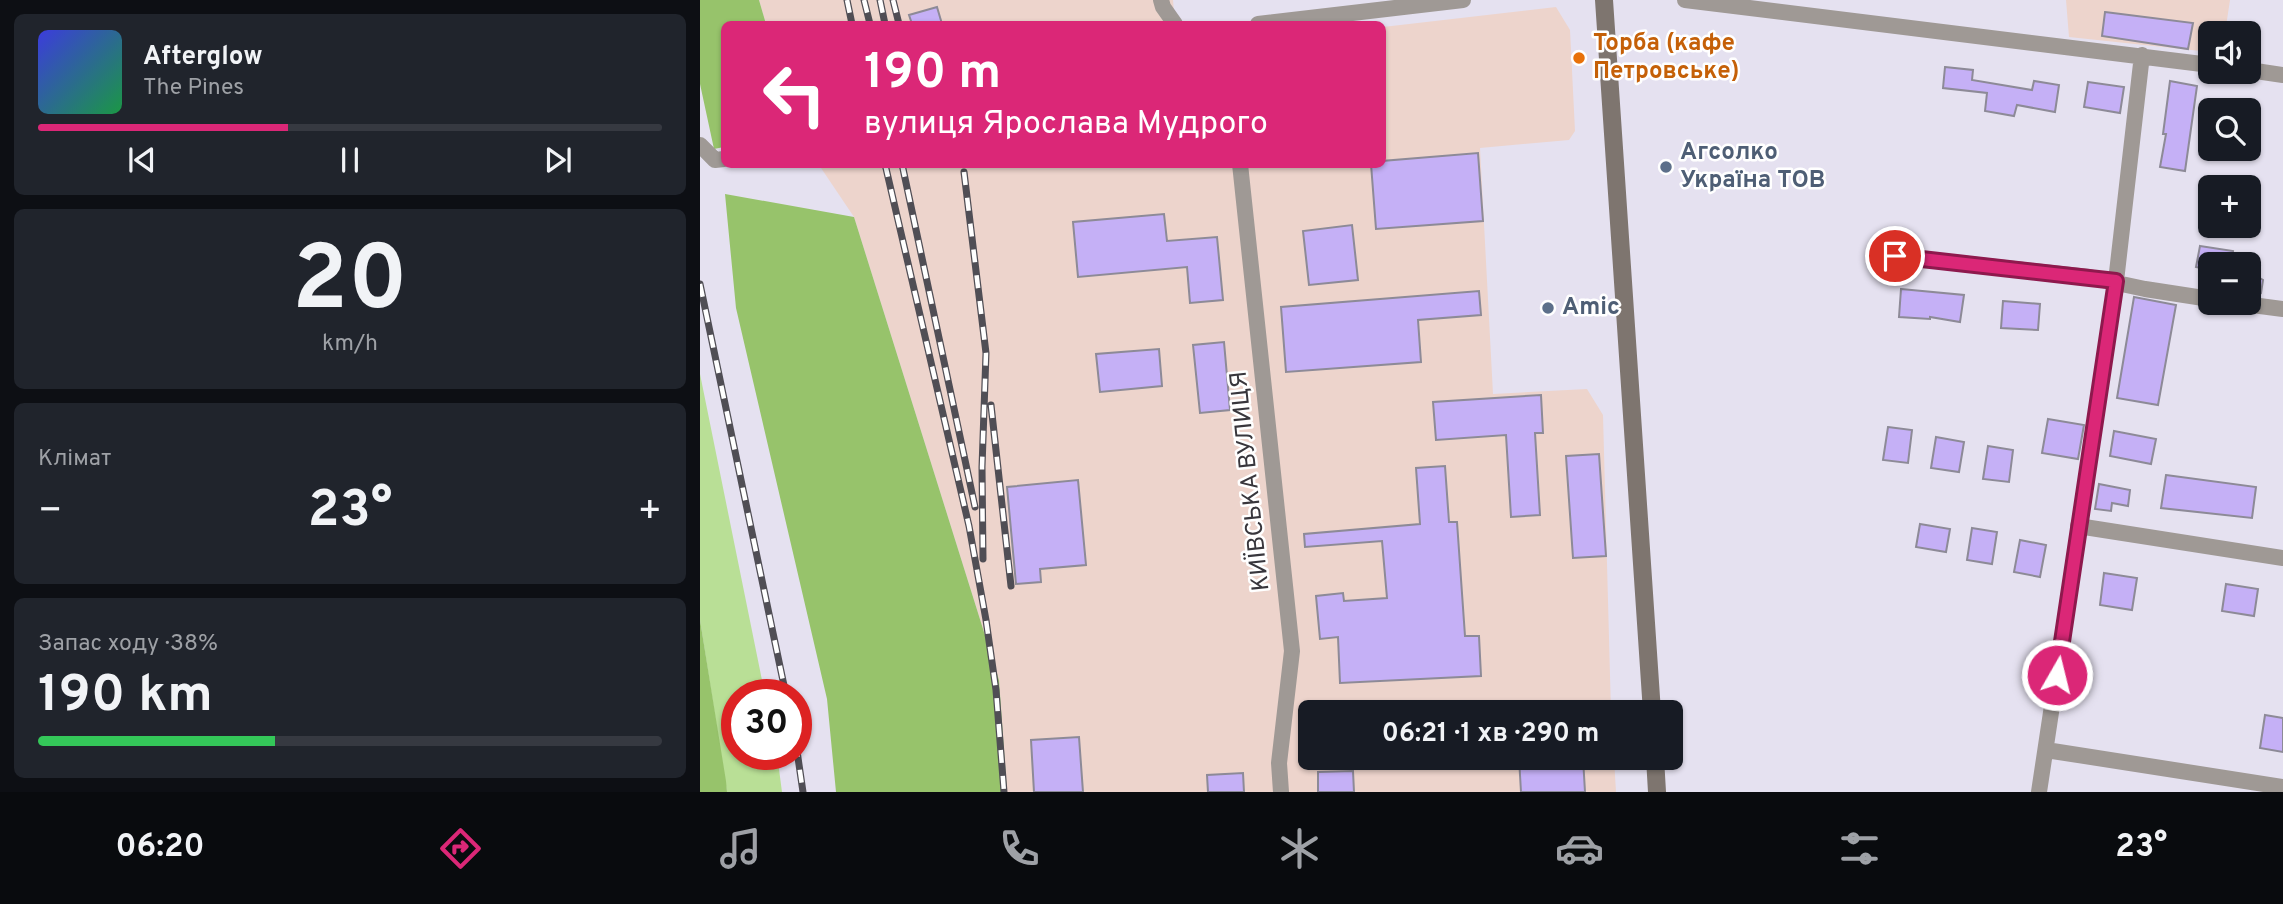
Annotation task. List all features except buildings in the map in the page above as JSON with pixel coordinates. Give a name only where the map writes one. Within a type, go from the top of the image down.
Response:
[{"type":"main road","points":[[1604,0],[1651,700]]},
{"type":"main road","points":[[1656,770],[1657,792]]},
{"type":"street","points":[[1161,0],[1173,21]]},
{"type":"street","points":[[1284,21],[1463,0]]},
{"type":"street","points":[[1685,0],[2198,63]]},
{"type":"street","points":[[2039,792],[2116,281],[2142,55]]},
{"type":"street","points":[[2261,72],[2283,75]]},
{"type":"street","points":[[700,145],[715,160],[721,159]]},
{"type":"street","name":"КИЇВСЬКА ВУЛИЦЯ","points":[[1240,168],[1292,651],[1279,763],[1281,792]]},
{"type":"street","points":[[1895,256],[2116,281],[2144,289],[2198,297]]},
{"type":"street","points":[[2261,306],[2283,309]]},
{"type":"street","points":[[2078,526],[2283,558]]},
{"type":"street","points":[[2046,750],[2283,787]]},
{"type":"shaded area","points":[[759,0],[1173,0],[1175,21],[765,21]]},
{"type":"shaded area","points":[[2066,0],[2230,0],[2227,21],[2198,21],[2198,51],[2069,37]]},
{"type":"shaded area","points":[[1556,7],[1570,30],[1575,131],[1569,140],[1480,148],[1493,394],[1587,389],[1603,415],[1611,700],[1298,700],[1298,770],[1615,770],[1616,792],[1007,792],[999,680],[854,217],[821,168],[1386,168],[1386,27]]},
{"type":"green space","points":[[700,0],[759,0],[765,21],[721,21],[721,148],[714,149],[700,84]]},
{"type":"green space","points":[[725,194],[854,217],[999,680],[1007,792],[836,792],[827,699],[736,308]]},
{"type":"green space","points":[[700,374],[762,679],[721,679],[721,754],[700,620]]},
{"type":"green space","points":[[700,620],[721,750],[721,770],[724,770],[727,792],[700,792]]},
{"type":"green space","points":[[724,770],[779,770],[782,792],[727,792]]},
{"type":"railway","points":[[847,0],[851,21]]},
{"type":"railway","points":[[864,0],[869,21]]},
{"type":"railway","points":[[880,0],[884,21]]},
{"type":"railway","points":[[893,0],[898,21]]},
{"type":"railway","points":[[886,168],[969,526],[996,690],[1004,792]]},
{"type":"railway","points":[[903,168],[975,507]]},
{"type":"railway","points":[[964,172],[986,353],[982,467],[983,559]]},
{"type":"railway","points":[[700,284],[783,679]]},
{"type":"railway","points":[[991,405],[1011,586]]},
{"type":"railway","points":[[800,770],[803,792]]},
{"type":"place","name":"Торба (кафе Петровське)","points":[[1579,58]]},
{"type":"place","name":"Агсолко Україна ТОВ","points":[[1666,167]]},
{"type":"place","name":"Amic","points":[[1548,308]]},
{"type":"route","points":[[1895,256],[2116,281],[2057,675]]}]
